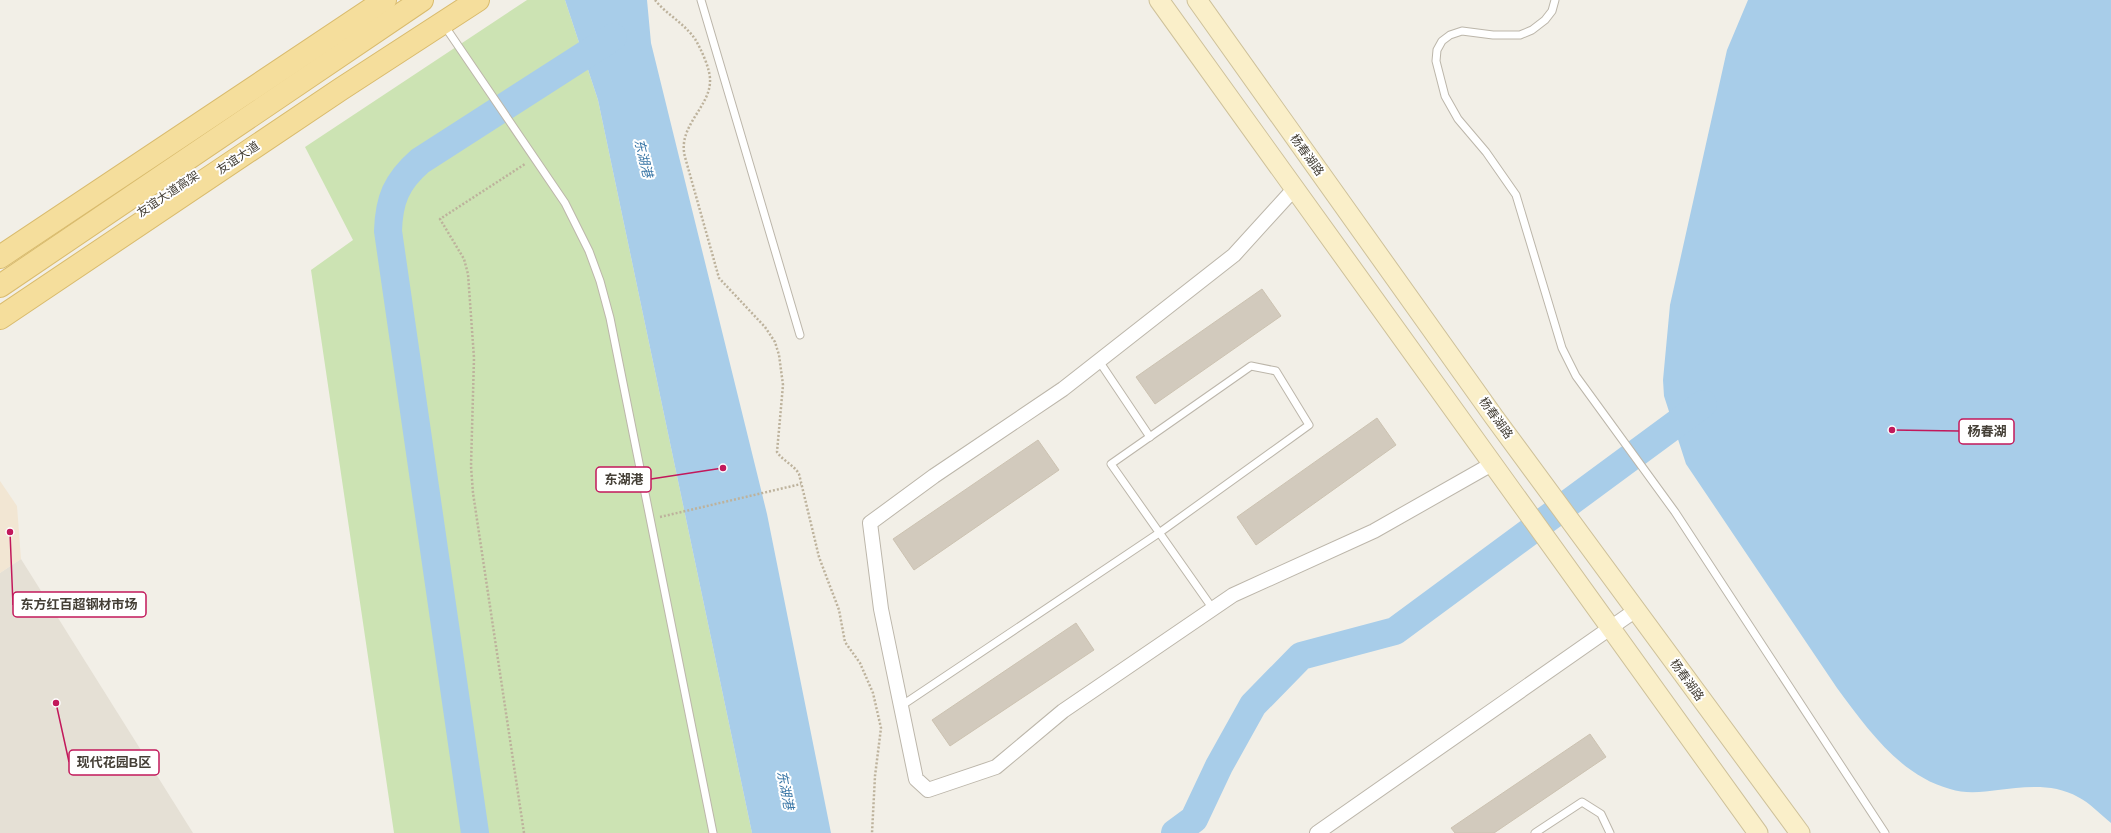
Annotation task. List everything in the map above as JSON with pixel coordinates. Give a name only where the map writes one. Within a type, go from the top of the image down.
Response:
[{"type":"main road","points":[[0,257],[385,0]]},
{"type":"main road","name":"友谊大道高架","points":[[0,286],[422,0]]},
{"type":"main road","name":"友谊大道高架","points":[[0,308],[454,0]]},
{"type":"main road","name":"友谊大道","points":[[0,318],[334,94],[478,0]]},
{"type":"main road","points":[[1159,0],[1758,833]]},
{"type":"main road","name":"杨春湖路","points":[[1196,0],[1599,560],[1800,833]]},
{"type":"street","points":[[1294,189],[1234,255],[1063,389],[934,476],[870,523],[881,609],[916,779],[928,790],[996,767],[1063,711],[1233,595],[1374,531],[1492,464]]},
{"type":"street","points":[[1317,833],[1611,629],[1636,610]]},
{"type":"lane","points":[[701,0],[800,335]]},
{"type":"lane","points":[[1554,0],[1552,11],[1545,20],[1532,30],[1520,34],[1493,35],[1462,31],[1450,35],[1442,41],[1436,61],[1448,103],[1458,119],[1504,175],[1516,195],[1562,348],[1576,376],[1675,512],[1885,833]]},
{"type":"lane","points":[[443,23],[534,158],[571,216],[589,251],[600,281],[610,318],[713,833]]},
{"type":"lane","points":[[1099,361],[1150,437]]},
{"type":"lane","points":[[901,706],[1160,533],[1309,425],[1276,371],[1251,366],[1111,464],[1160,533],[1213,609]]},
{"type":"lane","points":[[1535,833],[1582,802],[1601,814],[1610,833]]},
{"type":"path","points":[[655,0],[694,38],[706,67],[710,83],[685,136],[683,148],[719,278],[758,317],[775,342],[780,360],[783,385],[777,452],[782,459],[797,471],[819,557],[839,610],[845,642],[860,663],[873,694],[881,728],[874,776],[872,833]]},
{"type":"path","points":[[524,833],[472,480],[471,466],[474,358],[468,274],[464,259],[440,219],[534,158]]},
{"type":"path","points":[[650,519],[801,484]]},
{"type":"shaded area","points":[[0,481],[17,506],[21,559],[0,573]]},
{"type":"shaded area","points":[[21,559],[193,833],[0,833],[0,573]]},
{"type":"green space","points":[[527,0],[565,0],[598,100],[752,833],[394,833],[311,270],[353,240],[305,147]]},
{"type":"water","points":[[565,0],[647,0],[651,43],[767,514],[831,833],[752,833],[598,100]]},
{"type":"water","points":[[1748,0],[2111,0],[2111,823],[2082,799],[2059,790],[2028,787],[1980,792],[1956,791],[1932,782],[1915,773],[1900,761],[1872,734],[1837,688],[1686,464],[1664,396],[1663,380],[1670,305],[1727,50]]},
{"type":"building","points":[[1262,289],[1281,316],[1155,404],[1136,377]]},
{"type":"building","points":[[1377,418],[1396,445],[1256,545],[1237,517]]},
{"type":"building","points":[[1038,440],[1059,470],[914,570],[893,539]]},
{"type":"building","points":[[1076,623],[1094,650],[950,746],[932,720]]},
{"type":"building","points":[[1590,734],[1606,757],[1494,833],[1455,833],[1451,828]]},
{"type":"waterway","points":[[475,833],[388,231],[390,210],[395,192],[405,176],[420,161],[613,37]]},
{"type":"waterway","points":[[1175,833],[1194,819],[1219,766],[1253,705],[1301,656],[1395,631],[1703,404]]},
{"type":"place","name":"杨春湖","points":[[1892,430]]},
{"type":"place","name":"东湖港","points":[[723,468]]},
{"type":"place","name":"东方红百超钢材市场","points":[[10,532]]},
{"type":"place","name":"现代花园B区","points":[[56,703]]}]
